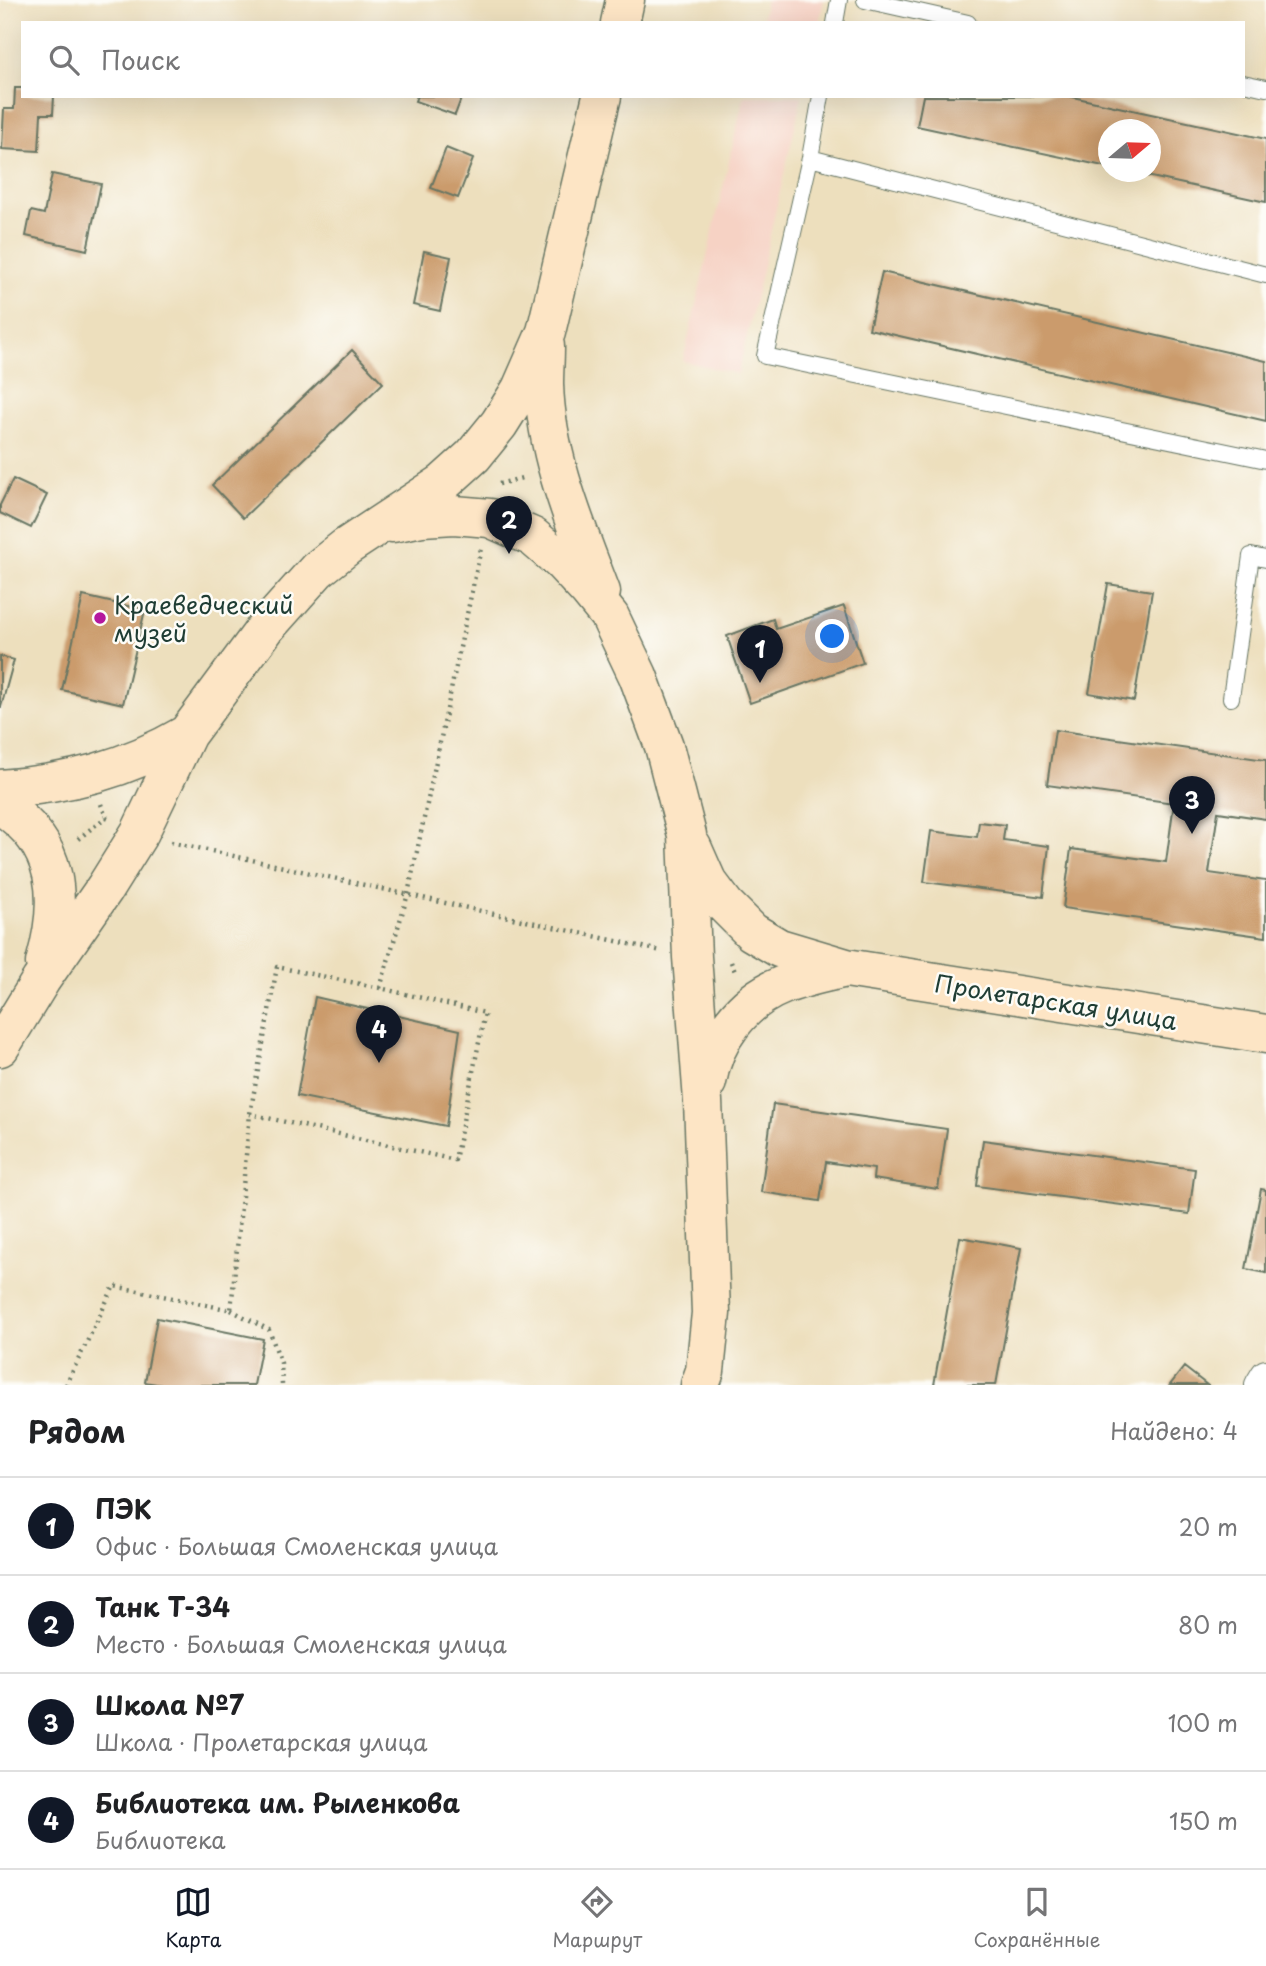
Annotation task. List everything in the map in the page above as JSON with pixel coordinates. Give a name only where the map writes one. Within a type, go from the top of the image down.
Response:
[{"type":"main road","points":[[620,21],[625,0]]},
{"type":"main road","points":[[0,1047],[140,831],[187,734],[267,626],[317,570],[346,547],[443,483],[473,456],[499,425],[521,388],[546,332],[602,98]]},
{"type":"main road","points":[[546,332],[544,385],[557,467],[610,617],[638,676],[664,746],[687,835],[712,1313],[705,1371],[700,1385]]},
{"type":"main road","points":[[377,526],[422,517],[454,515],[490,518],[533,537],[589,590],[610,617]]},
{"type":"main road","points":[[0,789],[90,776],[157,752],[187,734]]},
{"type":"main road","points":[[0,805],[31,830],[48,858],[56,897],[53,935],[41,980]]},
{"type":"main road","name":"Пролетарская улица","points":[[687,835],[707,881],[724,905],[752,932],[779,948],[846,968],[1266,1034]]},
{"type":"main road","name":"Пролетарская улица","points":[[703,1101],[709,1068],[720,1041],[735,1019],[754,1001],[781,985],[846,968]]},
{"type":"street","points":[[1260,1385],[1266,1375]]},
{"type":"lane","points":[[835,21],[839,0]]},
{"type":"lane","points":[[865,0],[959,21]]},
{"type":"lane","points":[[1245,83],[1266,88]]},
{"type":"lane","points":[[821,98],[810,158],[765,356],[1266,460]]},
{"type":"lane","points":[[810,158],[1266,275]]},
{"type":"lane","points":[[1231,698],[1251,556],[1266,559]]},
{"type":"path","points":[[492,477],[500,485],[522,478]]},
{"type":"path","points":[[380,988],[408,894],[482,541]]},
{"type":"path","points":[[78,839],[106,817]]},
{"type":"path","points":[[166,841],[672,954]]},
{"type":"path","points":[[231,1310],[250,1114],[277,967],[485,1013],[455,1160],[250,1114]]},
{"type":"path","points":[[66,1385],[114,1286],[231,1310],[269,1330],[281,1363],[282,1385]]},
{"type":"shaded area","points":[[766,0],[824,0],[819,21],[761,21]]},
{"type":"shaded area","points":[[744,98],[802,98],[738,374],[683,361]]},
{"type":"building","points":[[15,88],[21,88],[21,98],[54,98],[53,114],[41,114],[39,151],[2,149],[4,109],[14,109]]},
{"type":"building","points":[[416,98],[461,98],[455,115],[415,101]]},
{"type":"building","points":[[923,98],[1077,98],[1266,139],[1266,202],[1161,179],[1161,119],[1098,119],[1098,165],[917,126]]},
{"type":"building","points":[[446,148],[473,159],[458,198],[431,188]]},
{"type":"building","points":[[52,174],[101,184],[87,250],[26,236],[31,211],[44,214]]},
{"type":"building","points":[[424,251],[451,257],[440,311],[413,305]]},
{"type":"building","points":[[882,272],[1266,361],[1266,421],[869,329]]},
{"type":"building","points":[[352,350],[383,383],[243,518],[212,485]]},
{"type":"building","points":[[13,479],[47,495],[31,528],[0,513],[0,505]]},
{"type":"building","points":[[1108,584],[1152,591],[1134,701],[1089,693]]},
{"type":"building","points":[[83,596],[145,610],[123,704],[62,690]]},
{"type":"building","points":[[844,606],[863,663],[750,703],[727,636],[773,619],[776,629]]},
{"type":"building","points":[[0,656],[14,660],[1,707],[0,707]]},
{"type":"building","points":[[1055,730],[1266,760],[1266,819],[1218,812],[1209,873],[1266,881],[1266,937],[1063,908],[1071,849],[1166,862],[1174,803],[1047,785]]},
{"type":"building","points":[[979,822],[1005,825],[1003,840],[1049,846],[1043,897],[924,882],[931,831],[977,837]]},
{"type":"building","points":[[315,997],[460,1030],[446,1126],[297,1096]]},
{"type":"building","points":[[773,1104],[947,1129],[938,1189],[873,1179],[874,1169],[826,1162],[820,1201],[761,1192]]},
{"type":"building","points":[[983,1140],[1195,1169],[1189,1214],[977,1186]]},
{"type":"building","points":[[1261,1189],[1266,1190],[1266,1273],[1246,1269]]},
{"type":"building","points":[[960,1237],[1021,1248],[996,1385],[934,1385]]},
{"type":"building","points":[[157,1318],[263,1339],[254,1385],[162,1385],[145,1382]]},
{"type":"building","points":[[1184,1367],[1207,1385],[1170,1385]]},
{"type":"place","name":"Танк Т-34","points":[[509,554]]},
{"type":"place","name":"Краеведческий музей","points":[[100,618]]},
{"type":"place","name":"ПЭК","points":[[760,683]]},
{"type":"place","name":"Школа №7","points":[[1192,834]]},
{"type":"place","name":"Библиотека им. Рыленкова","points":[[379,1063]]}]
